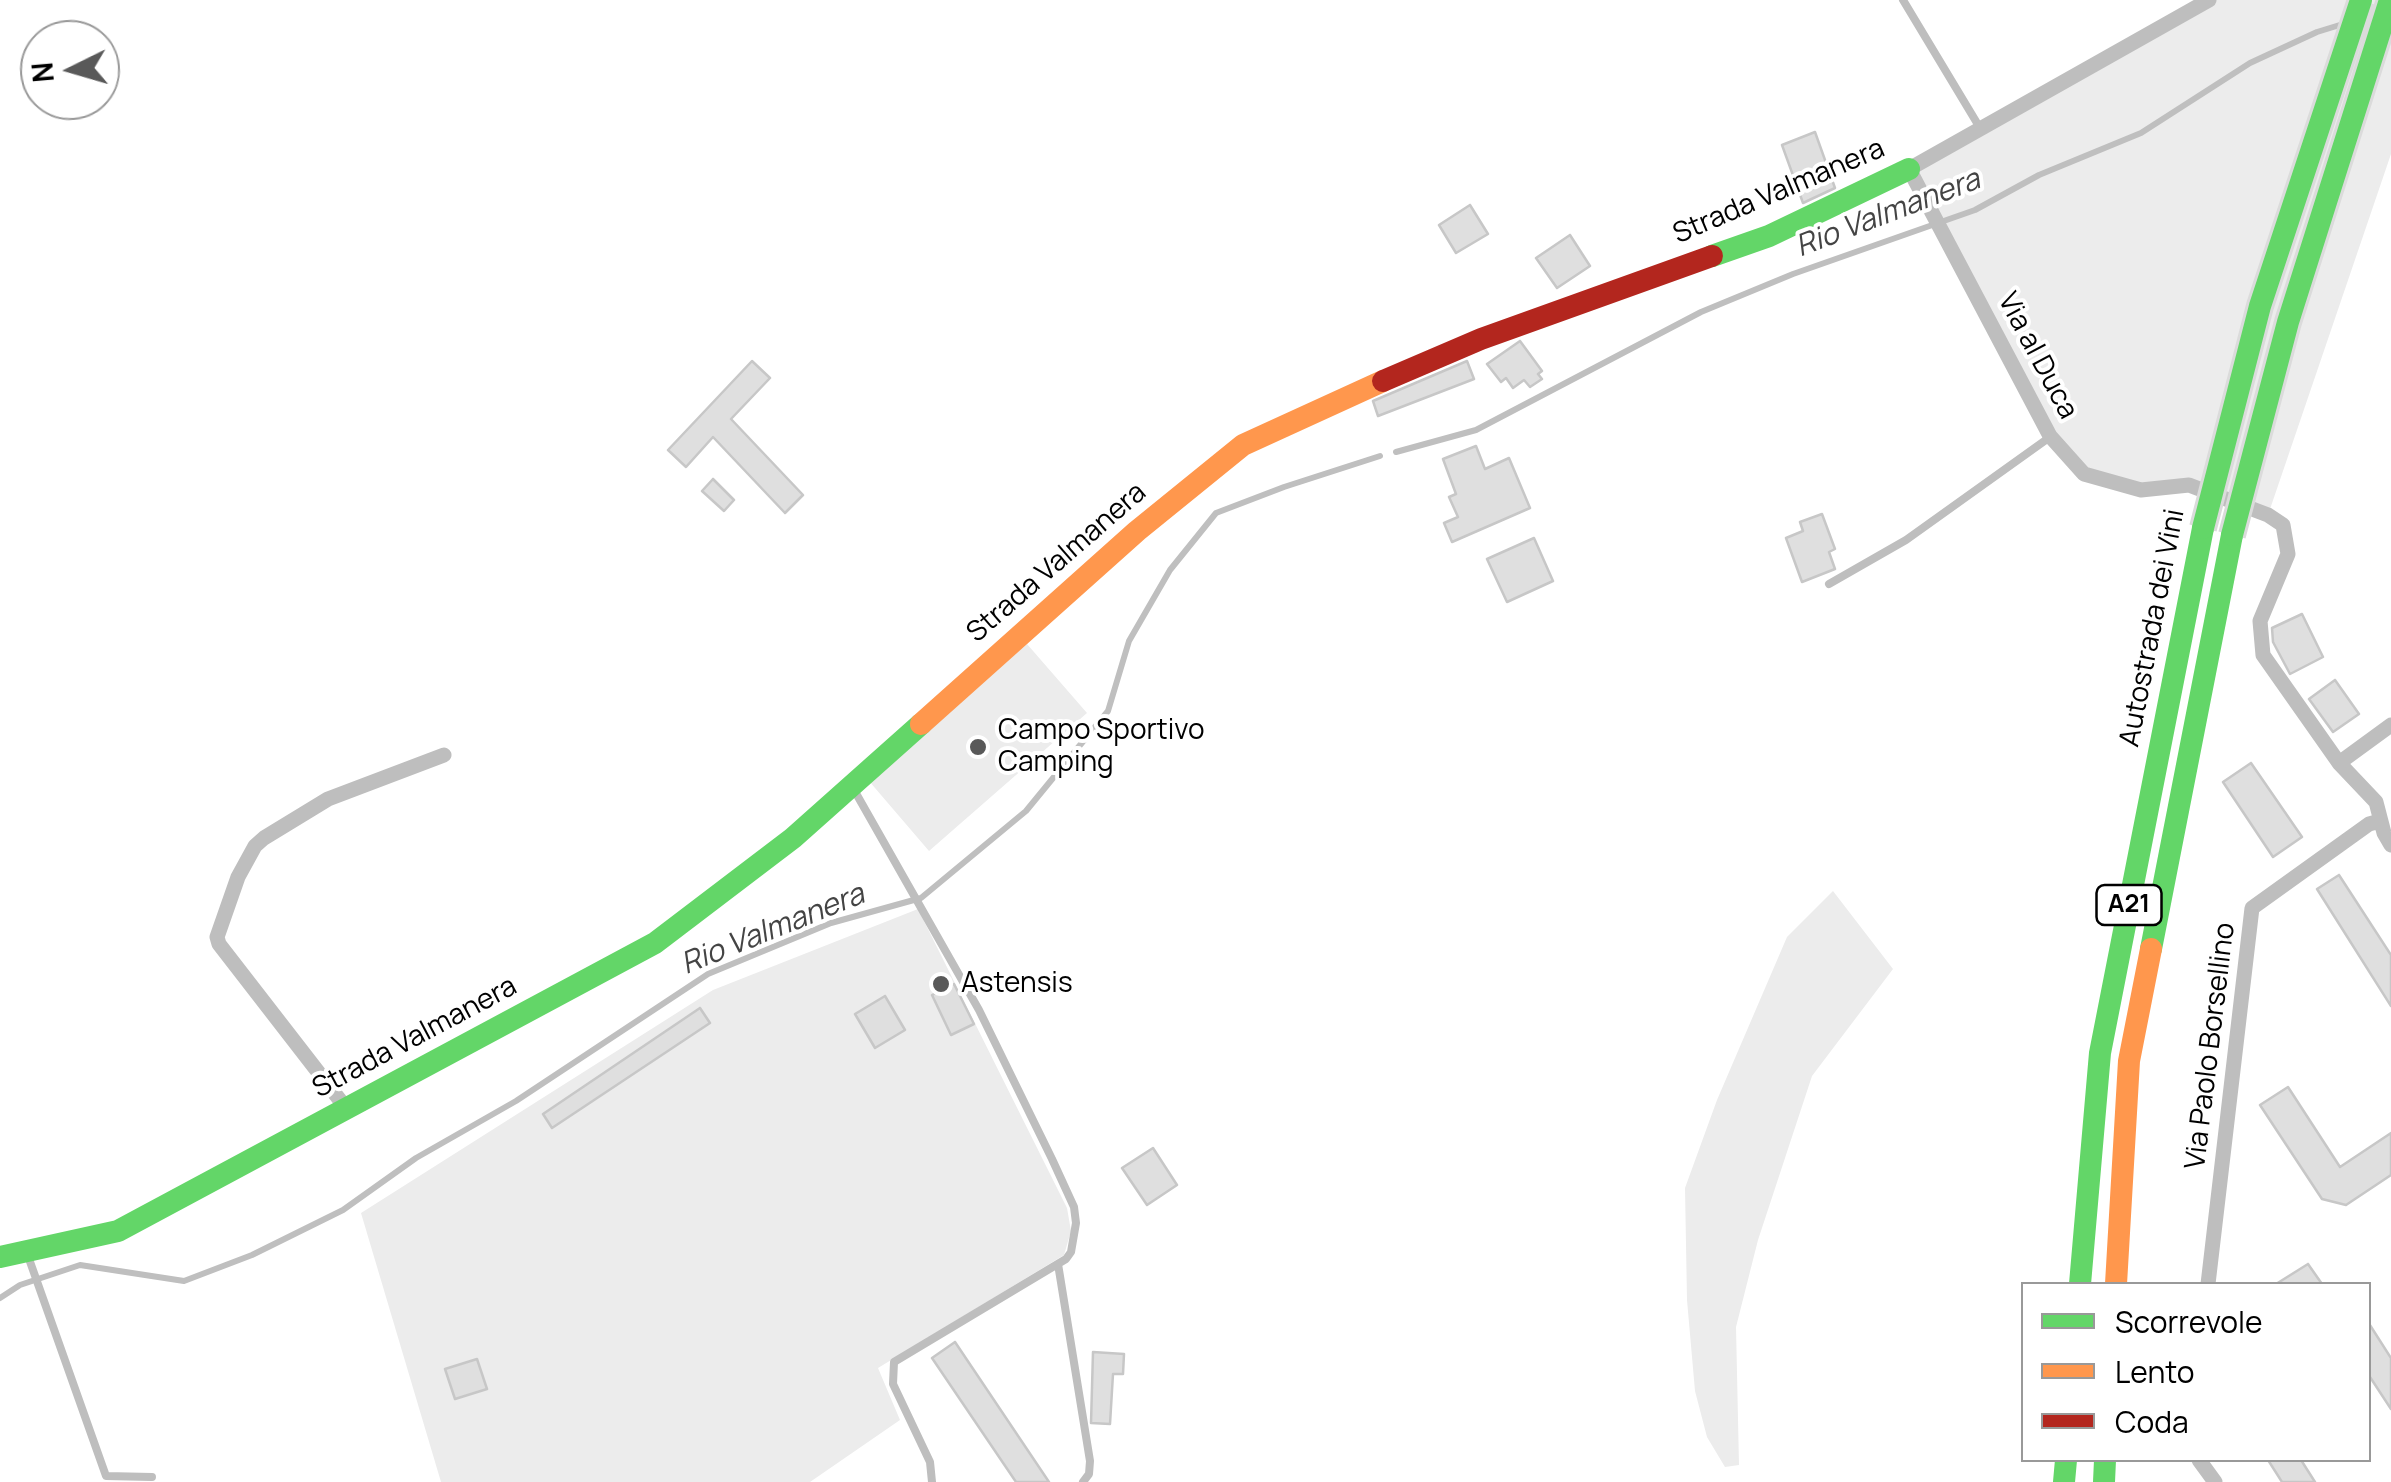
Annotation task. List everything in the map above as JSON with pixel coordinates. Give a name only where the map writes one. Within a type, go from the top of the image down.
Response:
[{"type":"main road","name":"Autostrada dei Vini","points":[[2080,1282],[2100,1053],[2203,528],[2260,306],[2362,0]]},
{"type":"main road","name":"A21","points":[[2116,1282],[2130,1061],[2232,535],[2288,322],[2390,0]]},
{"type":"main road","name":"Strada Valmanera","points":[[0,1257],[30,1261],[118,1231],[654,943],[792,838],[1137,530],[1244,445],[1328,404],[1481,339],[1769,236],[1909,169]]},
{"type":"street","name":"Strada Valmanera","points":[[1909,169],[2209,0]]},
{"type":"street","name":"Via al Duca","points":[[1909,169],[2050,436],[2084,474],[2141,490],[2190,485],[2268,515],[2283,525],[2288,554],[2260,620],[2263,655],[2339,763],[2376,802],[2391,845]]},
{"type":"street","points":[[2339,763],[2391,725]]},
{"type":"street","points":[[346,1108],[219,944],[218,937],[238,877],[255,846],[264,838],[328,799],[444,755]]},
{"type":"street","name":"Via Paolo Borsellino","points":[[2208,1282],[2252,908],[2369,824],[2380,821]]},
{"type":"lane","points":[[1903,0],[1980,128]]},
{"type":"lane","points":[[1912,0],[1912,14]]},
{"type":"lane","points":[[1830,584],[1906,540],[2050,436]]},
{"type":"lane","points":[[851,784],[979,1010],[1074,1207],[1076,1238],[1071,1252],[1058,1264],[894,1362],[893,1384],[930,1462],[932,1482]]},
{"type":"lane","points":[[30,1261],[106,1476],[152,1477]]},
{"type":"lane","points":[[1058,1264],[1090,1461],[1089,1474],[1083,1482]]},
{"type":"shaded area","points":[[2209,0],[2391,0],[2391,154],[2268,515],[2190,485],[2141,490],[2084,474],[2050,436],[1909,169]]},
{"type":"shaded area","name":"Campo Sportivo Camping","points":[[1027,644],[1087,713],[929,851],[869,781]]},
{"type":"shaded area","points":[[1833,891],[1893,969],[1812,1076],[1758,1240],[1736,1327],[1739,1465],[1725,1467],[1707,1437],[1695,1391],[1687,1300],[1685,1188],[1717,1100],[1787,937]]},
{"type":"shaded area","points":[[918,909],[1067,1208],[1071,1231],[1064,1255],[878,1368],[900,1420],[810,1482],[441,1482],[361,1213],[713,990]]},
{"type":"building","points":[[1815,132],[1835,188],[1803,203],[1782,145]]},
{"type":"building","points":[[1470,205],[1488,234],[1456,253],[1439,225]]},
{"type":"building","points":[[1570,235],[1590,266],[1557,288],[1536,258]]},
{"type":"building","points":[[1520,341],[1542,371],[1538,374],[1542,379],[1530,387],[1524,380],[1513,388],[1506,378],[1501,382],[1487,364]]},
{"type":"building","points":[[752,361],[770,378],[731,419],[803,495],[785,513],[713,437],[686,467],[668,450]]},
{"type":"building","points":[[1467,361],[1474,379],[1378,416],[1373,401]]},
{"type":"building","points":[[1476,446],[1485,469],[1509,458],[1530,508],[1452,542],[1444,523],[1458,517],[1449,497],[1456,494],[1443,459]]},
{"type":"building","points":[[713,479],[734,500],[724,511],[702,491]]},
{"type":"building","points":[[1822,514],[1835,549],[1829,552],[1835,569],[1802,582],[1786,538],[1803,531],[1800,522]]},
{"type":"building","points":[[1534,538],[1553,581],[1507,602],[1487,559]]},
{"type":"building","points":[[2302,614],[2323,657],[2290,674],[2273,642],[2272,628]]},
{"type":"building","points":[[2335,680],[2359,714],[2333,732],[2309,699]]},
{"type":"building","points":[[2251,763],[2302,837],[2273,857],[2223,782]]},
{"type":"building","points":[[2339,875],[2391,955],[2391,1006],[2317,889]]},
{"type":"building","points":[[954,984],[974,1024],[951,1035],[932,995]]},
{"type":"building","points":[[885,996],[905,1030],[875,1048],[855,1014]]},
{"type":"building","points":[[700,1008],[710,1023],[552,1128],[543,1114]]},
{"type":"building","points":[[2288,1087],[2340,1167],[2391,1133],[2391,1175],[2346,1205],[2322,1199],[2260,1105]]},
{"type":"building","points":[[1153,1148],[1177,1185],[1147,1205],[1122,1168]]},
{"type":"building","points":[[2308,1264],[2321,1282],[2279,1282]]},
{"type":"building","points":[[2371,1327],[2391,1358],[2391,1409],[2371,1379]]},
{"type":"building","points":[[955,1342],[1049,1482],[1016,1482],[932,1358]]},
{"type":"building","points":[[1093,1352],[1124,1354],[1123,1374],[1113,1374],[1110,1424],[1091,1423]]},
{"type":"building","points":[[477,1359],[487,1389],[455,1399],[445,1369]]},
{"type":"building","points":[[2269,1462],[2302,1462],[2315,1482],[2282,1482]]},
{"type":"waterway","name":"Rio Valmanera","points":[[1396,452],[1476,430],[1701,312],[1793,274],[1975,210],[2039,175],[2141,133],[2250,63],[2343,24]]},
{"type":"waterway","name":"Rio Valmanera","points":[[0,1298],[20,1285],[80,1265],[184,1281],[252,1255],[343,1210],[416,1158],[516,1101],[708,974],[831,923],[921,898],[1026,811],[1108,711],[1129,641],[1170,570],[1216,513],[1380,456]]},
{"type":"traffic: fast","points":[[2203,528],[2260,306],[2361,0]]},
{"type":"traffic: fast","points":[[2232,535],[2288,322],[2390,0]]},
{"type":"traffic: fast","points":[[1712,256],[1769,236],[1909,169]]},
{"type":"traffic: fast","points":[[2080,1282],[2100,1053],[2203,528]]},
{"type":"traffic: fast","points":[[2151,949],[2232,535]]},
{"type":"traffic: fast","points":[[0,1257],[118,1231],[655,943],[793,838],[921,724]]},
{"type":"traffic: fast","points":[[2064,1482],[2066,1462]]},
{"type":"traffic: fast","points":[[2104,1482],[2105,1462]]},
{"type":"traffic: slow","points":[[921,724],[1137,531],[1243,445],[1383,381]]},
{"type":"traffic: slow","points":[[2116,1282],[2129,1061],[2151,949]]},
{"type":"traffic: jam","points":[[1383,381],[1481,339],[1712,256]]},
{"type":"place","name":"Campo Sportivo Camping","points":[[978,747]]},
{"type":"place","name":"Astensis","points":[[941,984]]}]
